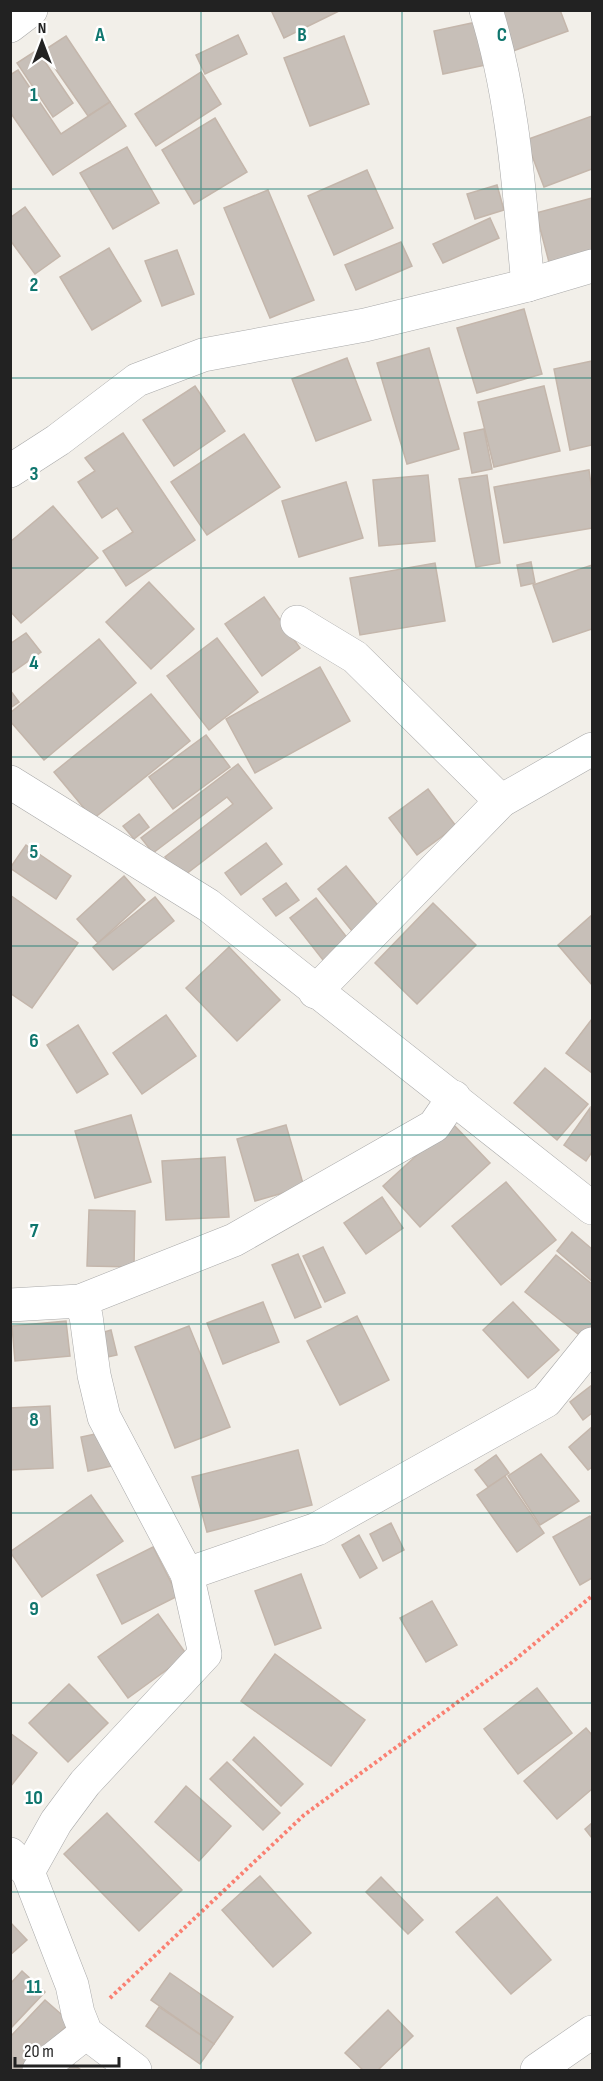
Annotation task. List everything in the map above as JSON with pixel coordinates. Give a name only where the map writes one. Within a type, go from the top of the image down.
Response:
[{"type":"street","points":[[10,26],[31,10]]},
{"type":"street","points":[[486,10],[498,51],[512,130],[528,285]]},
{"type":"street","points":[[10,471],[58,440],[137,380],[203,355],[321,334],[528,285],[592,266]]},
{"type":"street","points":[[297,622],[355,657],[501,801]]},
{"type":"street","points":[[315,992],[501,801],[592,750]]},
{"type":"street","points":[[10,782],[208,905],[315,992],[454,1097],[592,1208]]},
{"type":"street","points":[[10,1305],[80,1301],[234,1240],[434,1126],[454,1097]]},
{"type":"street","points":[[80,1301],[86,1316],[94,1375],[104,1417],[187,1574],[205,1654],[85,1783],[56,1822],[19,1863],[58,1946],[86,2033],[135,2070]]},
{"type":"street","points":[[187,1574],[317,1529],[546,1401],[592,1344]]},
{"type":"street","points":[[537,2070],[577,2045],[592,2032]]},
{"type":"street","points":[[39,2070],[86,2033]]},
{"type":"path","points":[[86,2033],[107,2000],[304,1815],[511,1663],[592,1596]]},
{"type":"building","points":[[271,10],[341,10],[284,38]]},
{"type":"building","points":[[499,10],[560,10],[568,31],[513,51]]},
{"type":"building","points":[[486,20],[495,63],[443,74],[434,31]]},
{"type":"building","points":[[238,35],[247,54],[205,74],[196,55]]},
{"type":"building","points":[[66,36],[110,102],[88,116],[43,51]]},
{"type":"building","points":[[344,36],[369,104],[310,126],[284,58]]},
{"type":"building","points":[[37,50],[73,103],[53,117],[17,63]]},
{"type":"building","points":[[18,70],[61,134],[110,102],[126,126],[53,175],[10,112],[10,75]]},
{"type":"building","points":[[201,72],[221,104],[156,146],[135,114]]},
{"type":"building","points":[[592,116],[592,169],[544,187],[526,140]]},
{"type":"building","points":[[215,118],[247,172],[194,204],[162,150]]},
{"type":"building","points":[[127,147],[159,203],[113,229],[80,173]]},
{"type":"building","points":[[367,170],[393,228],[334,255],[308,196]]},
{"type":"building","points":[[497,185],[504,210],[475,219],[467,194]]},
{"type":"building","points":[[268,190],[314,300],[270,318],[224,208]]},
{"type":"building","points":[[592,198],[592,255],[550,266],[536,213]]},
{"type":"building","points":[[25,207],[60,256],[35,274],[10,240],[10,218]]},
{"type":"building","points":[[490,218],[499,238],[443,263],[433,244]]},
{"type":"building","points":[[401,242],[412,266],[356,290],[345,265]]},
{"type":"building","points":[[109,248],[141,301],[92,330],[60,277]]},
{"type":"building","points":[[177,250],[194,294],[162,306],[145,261]]},
{"type":"building","points":[[524,309],[542,374],[477,393],[457,328]]},
{"type":"building","points":[[429,348],[459,449],[407,464],[377,363]]},
{"type":"building","points":[[347,358],[371,420],[316,441],[292,379]]},
{"type":"building","points":[[592,361],[592,445],[570,450],[554,369]]},
{"type":"building","points":[[195,386],[225,431],[174,466],[143,420]]},
{"type":"building","points":[[544,386],[560,451],[494,467],[478,402]]},
{"type":"building","points":[[484,429],[492,469],[472,473],[464,433]]},
{"type":"building","points":[[123,433],[195,540],[126,586],[103,551],[133,532],[117,508],[102,518],[78,482],[95,471],[85,458]]},
{"type":"building","points":[[244,434],[280,487],[207,535],[171,482]]},
{"type":"building","points":[[589,470],[592,491],[592,528],[504,543],[494,487]]},
{"type":"building","points":[[428,475],[435,541],[379,546],[373,480]]},
{"type":"building","points":[[487,475],[500,563],[476,567],[459,479]]},
{"type":"building","points":[[346,482],[363,538],[299,557],[282,501]]},
{"type":"building","points":[[53,506],[98,558],[21,623],[10,611],[10,542]]},
{"type":"building","points":[[531,562],[535,583],[521,586],[517,565]]},
{"type":"building","points":[[435,563],[445,621],[360,635],[350,578]]},
{"type":"building","points":[[592,565],[592,629],[553,642],[533,585]]},
{"type":"building","points":[[149,582],[194,629],[151,669],[106,622]]},
{"type":"building","points":[[264,597],[300,648],[262,676],[225,624]]},
{"type":"building","points":[[26,633],[41,652],[10,674],[10,644]]},
{"type":"building","points":[[217,638],[258,692],[209,730],[167,676]]},
{"type":"building","points":[[99,639],[136,683],[44,760],[10,721],[10,713]]},
{"type":"building","points":[[320,667],[350,721],[255,773],[226,719]]},
{"type":"building","points":[[10,690],[19,702],[10,708]]},
{"type":"building","points":[[151,694],[190,741],[93,819],[54,772]]},
{"type":"building","points":[[206,735],[230,767],[173,809],[149,777]]},
{"type":"building","points":[[238,764],[272,808],[181,878],[165,857],[233,804],[227,797],[153,853],[141,838]]},
{"type":"building","points":[[428,789],[456,826],[417,855],[389,818]]},
{"type":"building","points":[[139,814],[149,827],[134,839],[123,826]]},
{"type":"building","points":[[266,843],[282,864],[241,895],[225,873]]},
{"type":"building","points":[[26,845],[71,876],[56,899],[10,868]]},
{"type":"building","points":[[346,866],[380,908],[352,931],[318,889]]},
{"type":"building","points":[[124,876],[145,900],[98,943],[77,919]]},
{"type":"building","points":[[286,883],[299,900],[276,916],[263,899]]},
{"type":"building","points":[[10,895],[78,943],[32,1008],[10,993]]},
{"type":"building","points":[[155,897],[174,921],[113,970],[93,947]]},
{"type":"building","points":[[316,898],[349,940],[323,960],[290,918]]},
{"type":"building","points":[[433,903],[476,945],[417,1004],[375,963]]},
{"type":"building","points":[[592,915],[592,985],[558,945]]},
{"type":"building","points":[[229,947],[280,1000],[237,1041],[186,988]]},
{"type":"building","points":[[166,1015],[196,1056],[142,1094],[113,1053]]},
{"type":"building","points":[[592,1019],[592,1073],[566,1053]]},
{"type":"building","points":[[78,1025],[108,1074],[77,1093],[47,1045]]},
{"type":"building","points":[[545,1068],[588,1104],[557,1140],[514,1103]]},
{"type":"building","points":[[590,1108],[592,1152],[586,1161],[564,1145]]},
{"type":"building","points":[[131,1115],[151,1182],[95,1198],[75,1131]]},
{"type":"building","points":[[452,1123],[490,1163],[420,1227],[383,1186]]},
{"type":"building","points":[[286,1125],[304,1187],[255,1201],[237,1139]]},
{"type":"building","points":[[225,1157],[229,1217],[166,1220],[162,1161]]},
{"type":"building","points":[[506,1182],[556,1240],[501,1285],[452,1226]]},
{"type":"building","points":[[382,1197],[403,1228],[366,1254],[344,1223]]},
{"type":"building","points":[[89,1210],[135,1211],[134,1267],[87,1266]]},
{"type":"building","points":[[572,1232],[592,1249],[592,1281],[557,1251]]},
{"type":"building","points":[[323,1247],[345,1293],[325,1302],[303,1256]]},
{"type":"building","points":[[298,1254],[321,1307],[295,1318],[272,1265]]},
{"type":"building","points":[[556,1255],[592,1284],[592,1326],[583,1338],[525,1292]]},
{"type":"building","points":[[263,1302],[279,1342],[223,1364],[207,1323]]},
{"type":"building","points":[[513,1302],[559,1350],[528,1378],[483,1330]]},
{"type":"building","points":[[357,1316],[389,1380],[340,1405],[307,1341]]},
{"type":"building","points":[[66,1321],[70,1356],[15,1361],[12,1326]]},
{"type":"building","points":[[189,1326],[230,1427],[175,1448],[135,1347]]},
{"type":"building","points":[[111,1330],[117,1355],[107,1357],[101,1333]]},
{"type":"building","points":[[592,1385],[592,1413],[583,1420],[570,1402]]},
{"type":"building","points":[[50,1406],[53,1468],[10,1470],[10,1408]]},
{"type":"building","points":[[592,1427],[592,1467],[588,1470],[569,1447]]},
{"type":"building","points":[[105,1432],[112,1466],[88,1471],[81,1437]]},
{"type":"building","points":[[298,1450],[312,1505],[207,1532],[192,1477]]},
{"type":"building","points":[[541,1454],[579,1501],[540,1525],[508,1476]]},
{"type":"building","points":[[496,1455],[509,1473],[488,1487],[475,1470]]},
{"type":"building","points":[[505,1476],[544,1533],[517,1552],[477,1495]]},
{"type":"building","points":[[91,1495],[123,1541],[42,1597],[10,1552]]},
{"type":"building","points":[[590,1516],[592,1521],[592,1578],[580,1585],[553,1537]]},
{"type":"building","points":[[391,1523],[404,1550],[383,1561],[370,1534]]},
{"type":"building","points":[[359,1535],[377,1568],[360,1578],[342,1545]]},
{"type":"building","points":[[153,1547],[178,1596],[122,1624],[97,1575]]},
{"type":"building","points":[[301,1574],[321,1628],[275,1645],[255,1591]]},
{"type":"building","points":[[432,1601],[457,1645],[426,1662],[400,1618]]},
{"type":"building","points":[[158,1614],[187,1655],[128,1698],[98,1657]]},
{"type":"building","points":[[275,1654],[365,1720],[331,1766],[241,1701]]},
{"type":"building","points":[[69,1684],[108,1723],[68,1762],[29,1723]]},
{"type":"building","points":[[537,1688],[572,1733],[518,1774],[484,1729]]},
{"type":"building","points":[[586,1728],[592,1735],[592,1789],[557,1819],[524,1781]]},
{"type":"building","points":[[10,1733],[37,1753],[10,1787]]},
{"type":"building","points":[[254,1737],[303,1784],[281,1806],[233,1760]]},
{"type":"building","points":[[227,1762],[280,1813],[263,1830],[210,1779]]},
{"type":"building","points":[[186,1786],[231,1826],[199,1861],[155,1822]]},
{"type":"building","points":[[107,1813],[182,1890],[139,1931],[64,1854]]},
{"type":"building","points":[[592,1823],[592,1838],[585,1829]]},
{"type":"building","points":[[260,1876],[311,1933],[273,1967],[222,1910]]},
{"type":"building","points":[[381,1877],[423,1920],[408,1934],[366,1892]]},
{"type":"building","points":[[497,1897],[551,1960],[511,1994],[456,1932]]},
{"type":"building","points":[[10,1922],[27,1940],[10,1955]]},
{"type":"building","points":[[22,1971],[45,1992],[10,2029],[10,1984]]},
{"type":"building","points":[[170,1973],[233,2017],[214,2044],[151,2000]]},
{"type":"building","points":[[45,2000],[70,2022],[25,2070],[10,2070],[10,2037]]},
{"type":"building","points":[[159,2007],[214,2044],[200,2064],[146,2026]]},
{"type":"building","points":[[388,2010],[413,2036],[378,2070],[363,2070],[345,2053]]},
{"type":"building","points":[[70,2062],[81,2070],[64,2070]]}]
